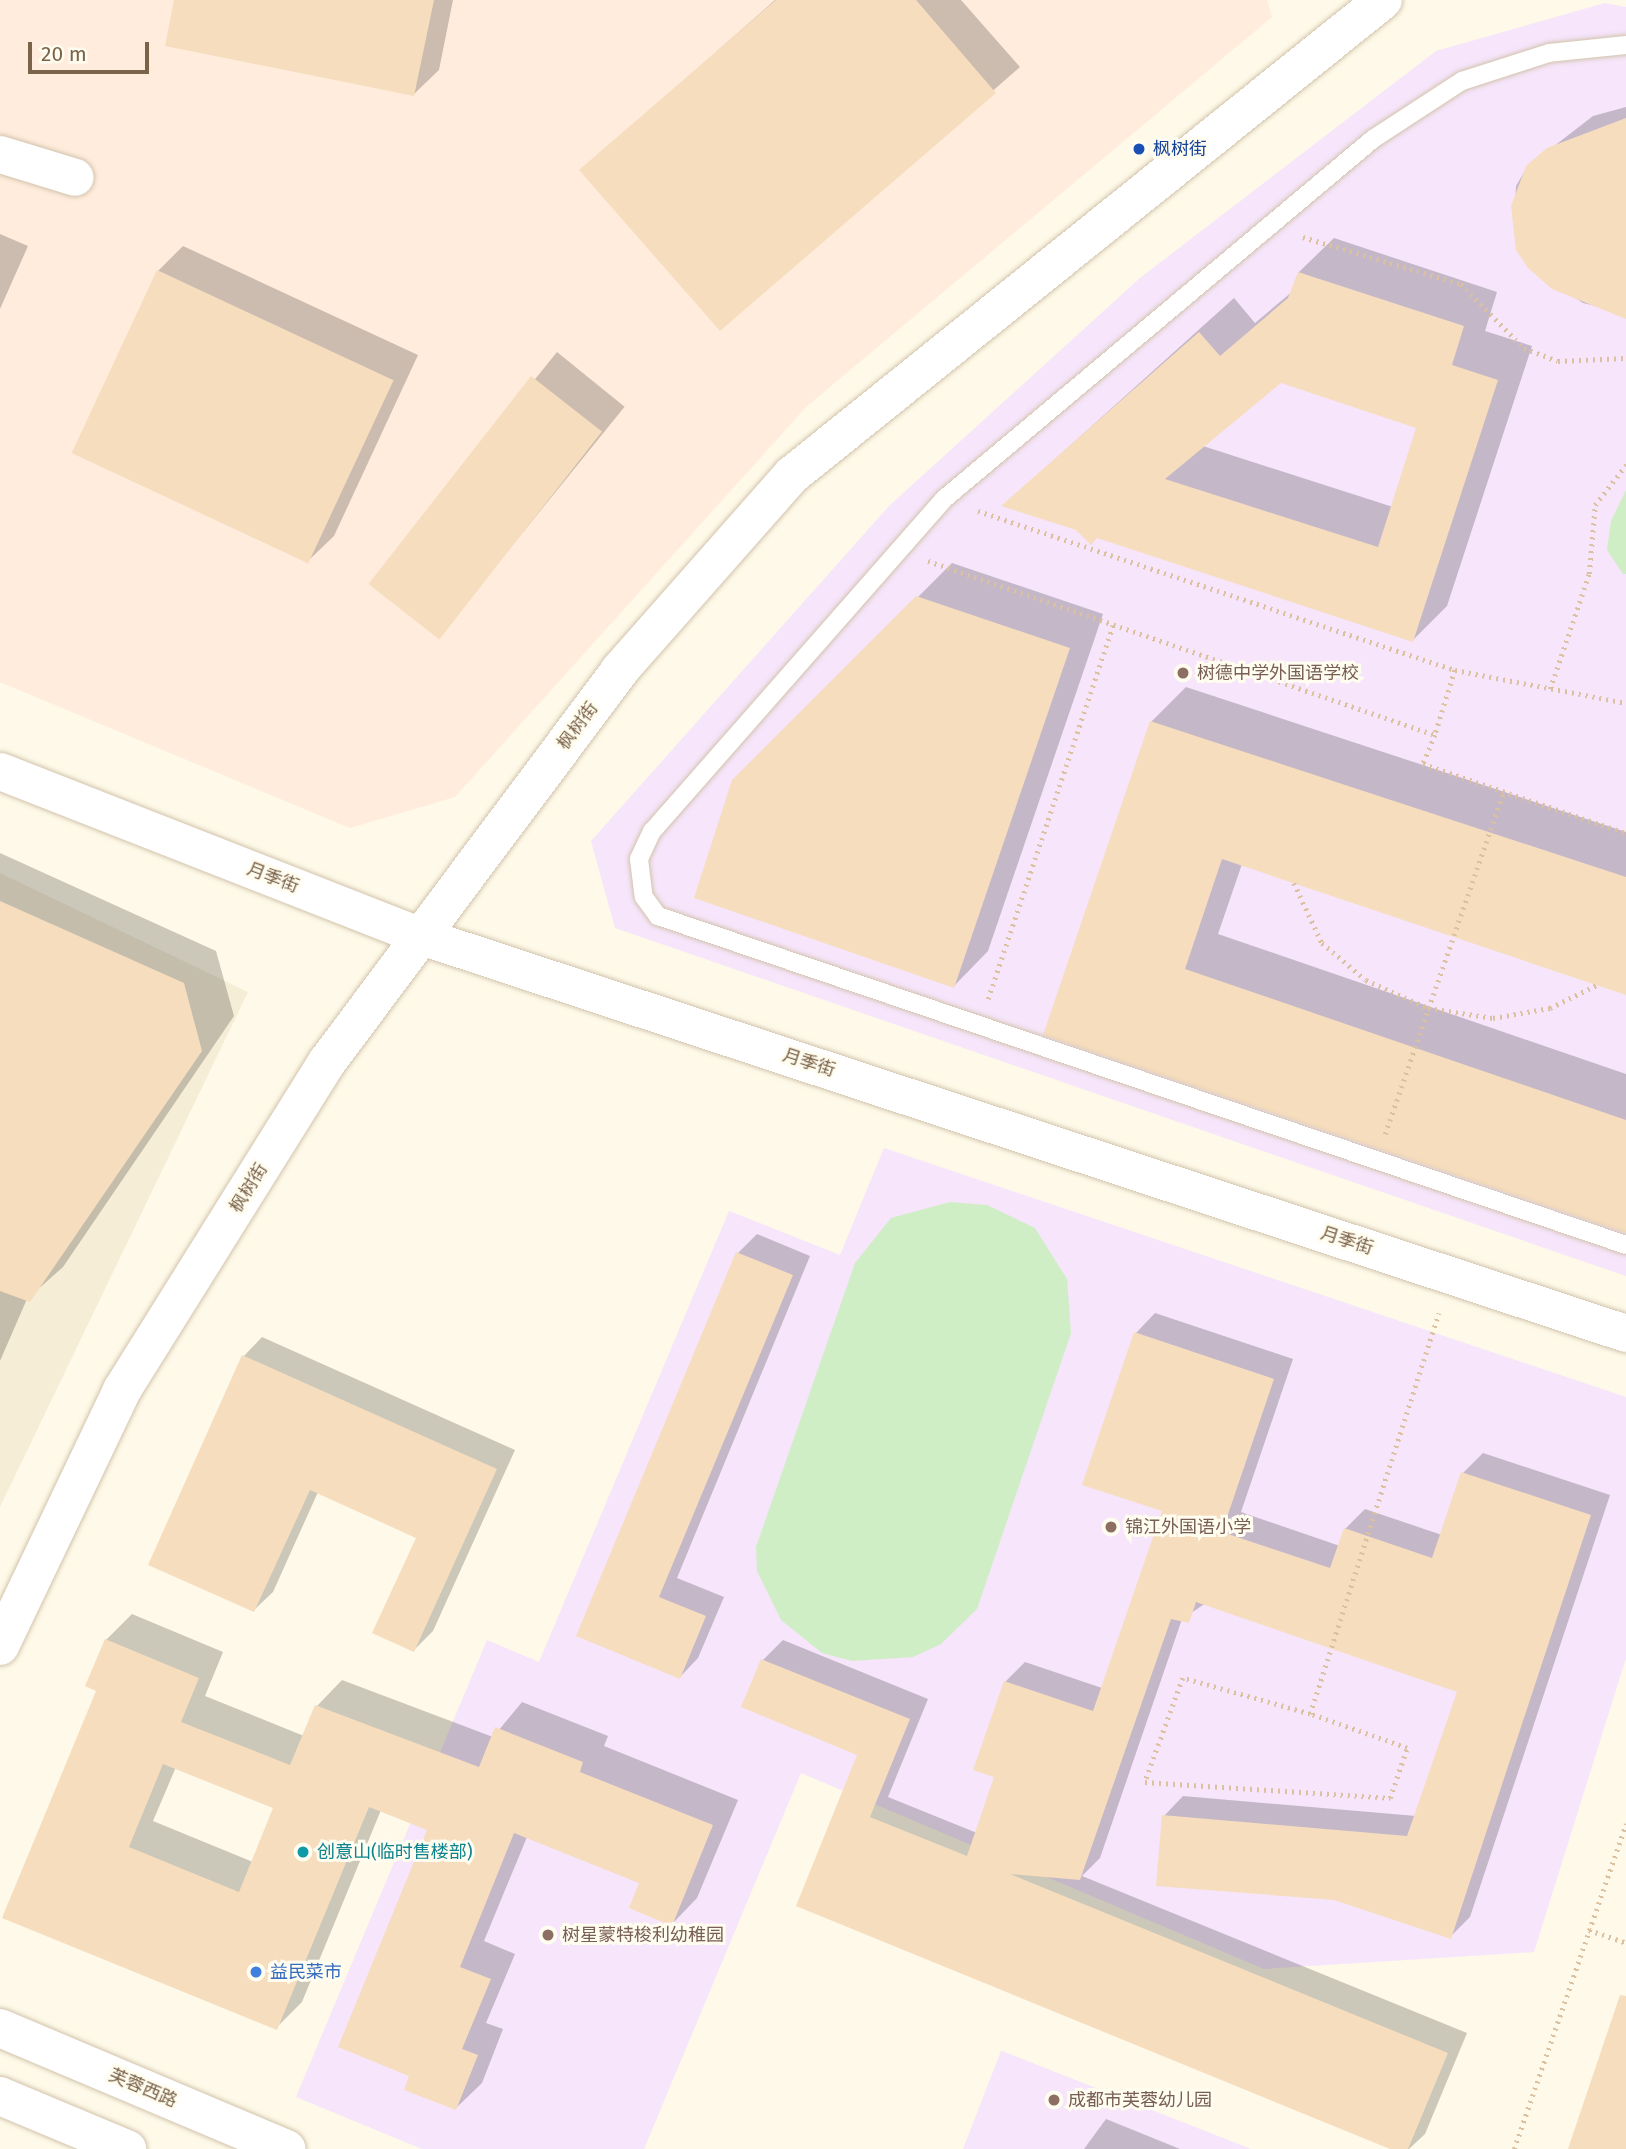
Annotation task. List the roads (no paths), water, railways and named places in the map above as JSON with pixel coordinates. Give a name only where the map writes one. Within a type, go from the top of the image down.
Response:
[{"type":"street","name":"枫树街","points":[[0,1646],[122,1390],[327,1062],[619,671],[792,475],[1384,0]]},
{"type":"street","points":[[0,154],[75,177]]},
{"type":"street","name":"月季街","points":[[0,771],[421,936],[1626,1334]]},
{"type":"street","name":"芙蓉西路","points":[[0,2028],[286,2149]]},
{"type":"street","points":[[0,2096],[127,2149]]},
{"type":"lane","points":[[1626,46],[1549,53],[1462,81],[1373,139],[944,499],[652,831],[639,859],[645,897],[668,920],[1626,1245]]},
{"type":"place","name":"枫树街","points":[[1139,149]]},
{"type":"place","name":"树德中学外国语学校","points":[[1183,673]]},
{"type":"place","name":"锦江外国语小学","points":[[1111,1527]]},
{"type":"place","name":"创意山(临时售楼部)","points":[[303,1852]]},
{"type":"place","name":"树星蒙特梭利幼稚园","points":[[548,1935]]},
{"type":"place","name":"益民菜市","points":[[256,1972]]},
{"type":"place","name":"成都市芙蓉幼儿园","points":[[1054,2100]]}]
